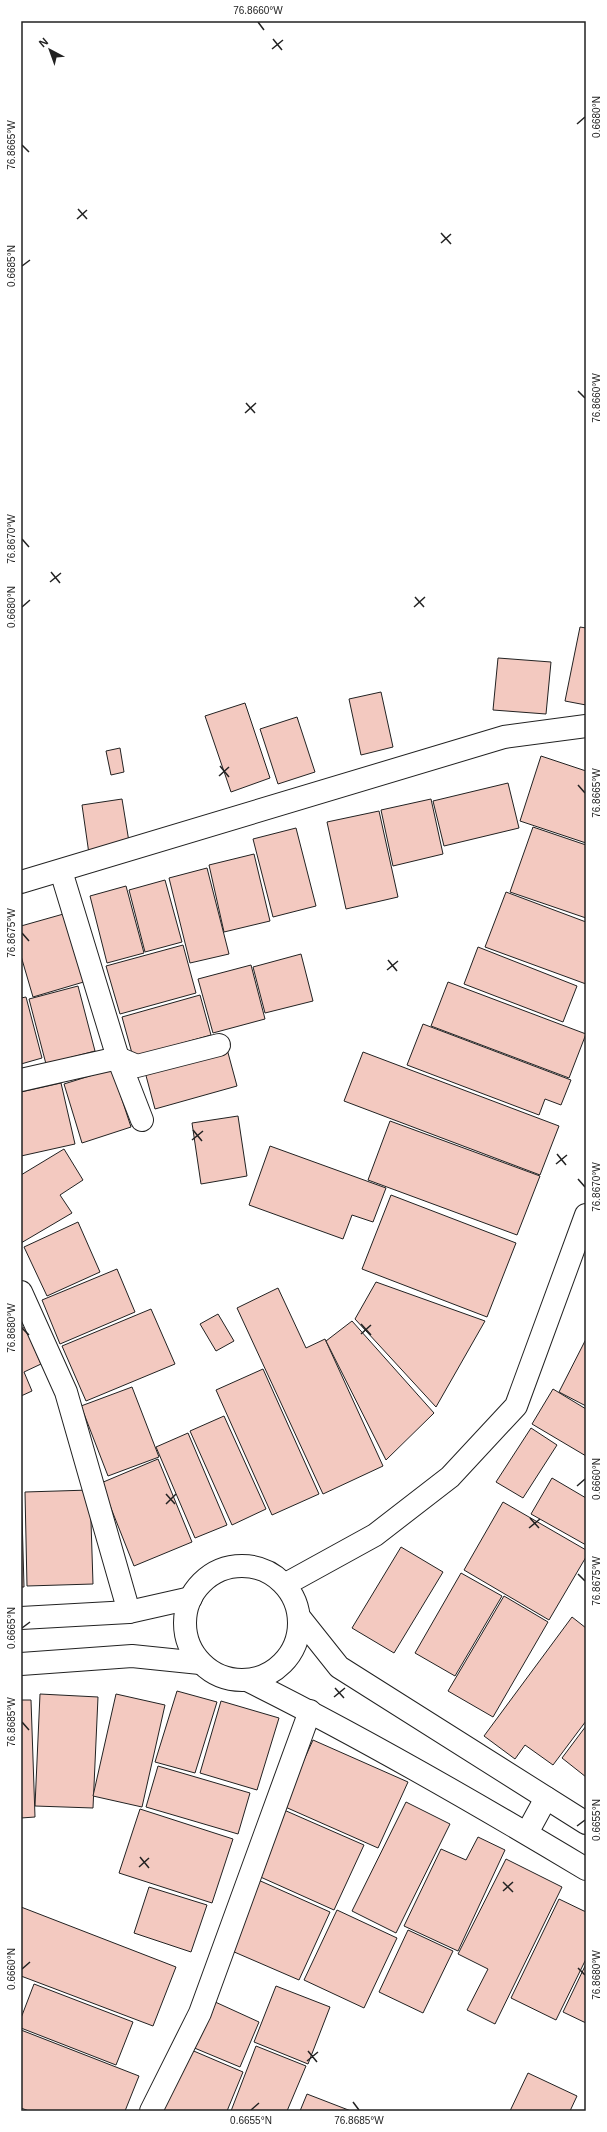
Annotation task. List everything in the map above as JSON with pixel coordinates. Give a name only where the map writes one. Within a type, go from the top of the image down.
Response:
[{"type":"street","points":[[21,882],[504,737],[586,726]]},
{"type":"street","points":[[61,871],[118,1058],[142,1120]]},
{"type":"street","points":[[21,1080],[118,1058],[137,1066],[219,1045]]},
{"type":"street","points":[[286,1584],[375,1535],[450,1477],[516,1406],[586,1215]]},
{"type":"street","points":[[21,1292],[66,1392],[129,1612]]},
{"type":"street","points":[[586,1823],[339,1667],[300,1618],[286,1584],[271,1573],[254,1567],[235,1566],[217,1572],[202,1583],[191,1598],[185,1621],[188,1644],[200,1663],[222,1678],[249,1681],[310,1711],[526,1833],[586,1869]]},
{"type":"street","points":[[21,1618],[129,1612],[191,1598]]},
{"type":"street","points":[[249,1681],[277,1670],[296,1647],[300,1618]]},
{"type":"street","points":[[21,1664],[132,1656],[200,1663]]},
{"type":"street","points":[[151,2111],[200,2013],[310,1711]]},
{"type":"street","points":[[526,1833],[546,1798]]},
{"type":"building","points":[[580,627],[586,628],[586,705],[565,701]]},
{"type":"building","points":[[498,658],[551,662],[546,714],[493,710]]},
{"type":"building","points":[[381,692],[393,747],[361,755],[349,699]]},
{"type":"building","points":[[245,703],[270,778],[231,792],[205,716]]},
{"type":"building","points":[[297,717],[315,772],[278,784],[260,729]]},
{"type":"building","points":[[120,748],[124,772],[111,775],[106,751]]},
{"type":"building","points":[[541,756],[586,771],[586,843],[520,821]]},
{"type":"building","points":[[508,783],[519,828],[444,846],[433,801]]},
{"type":"building","points":[[122,799],[130,848],[89,854],[82,805]]},
{"type":"building","points":[[431,799],[443,854],[393,866],[381,810]]},
{"type":"building","points":[[379,811],[398,897],[346,909],[327,822]]},
{"type":"building","points":[[533,827],[586,845],[586,918],[510,892]]},
{"type":"building","points":[[296,828],[316,906],[273,917],[253,839]]},
{"type":"building","points":[[254,854],[270,921],[224,932],[209,865]]},
{"type":"building","points":[[207,868],[229,954],[190,963],[169,878]]},
{"type":"building","points":[[165,880],[182,942],[145,952],[129,890]]},
{"type":"building","points":[[126,886],[144,953],[107,963],[90,896]]},
{"type":"building","points":[[506,892],[586,922],[586,984],[485,947]]},
{"type":"building","points":[[67,913],[87,981],[33,997],[21,956],[21,926]]},
{"type":"building","points":[[183,945],[196,993],[120,1014],[106,966]]},
{"type":"building","points":[[478,947],[577,986],[563,1022],[464,984]]},
{"type":"building","points":[[301,954],[313,1001],[265,1013],[253,967]]},
{"type":"building","points":[[251,965],[265,1019],[213,1033],[198,979]]},
{"type":"building","points":[[448,982],[586,1034],[569,1078],[431,1026]]},
{"type":"building","points":[[78,986],[95,1051],[46,1064],[29,999]]},
{"type":"building","points":[[200,995],[211,1035],[133,1057],[122,1017]]},
{"type":"building","points":[[26,997],[42,1058],[21,1064],[21,998]]},
{"type":"building","points":[[423,1024],[571,1080],[561,1105],[545,1099],[539,1115],[407,1065]]},
{"type":"building","points":[[227,1049],[237,1086],[155,1109],[145,1072]]},
{"type":"building","points":[[363,1052],[559,1126],[540,1175],[344,1101]]},
{"type":"building","points":[[112,1069],[131,1127],[82,1143],[64,1084]]},
{"type":"building","points":[[61,1083],[75,1144],[21,1156],[21,1092]]},
{"type":"building","points":[[238,1116],[247,1176],[201,1184],[192,1123]]},
{"type":"building","points":[[390,1121],[540,1176],[517,1235],[368,1180]]},
{"type":"building","points":[[270,1146],[386,1188],[373,1222],[352,1215],[343,1239],[249,1205]]},
{"type":"building","points":[[64,1149],[83,1180],[60,1195],[72,1213],[21,1243],[21,1175]]},
{"type":"building","points":[[391,1195],[516,1243],[487,1317],[362,1269]]},
{"type":"building","points":[[78,1222],[100,1272],[47,1296],[24,1247]]},
{"type":"building","points":[[117,1269],[135,1312],[60,1344],[42,1300]]},
{"type":"building","points":[[376,1282],[485,1321],[436,1407],[355,1319]]},
{"type":"building","points":[[278,1288],[306,1348],[325,1339],[383,1466],[323,1494],[237,1308]]},
{"type":"building","points":[[151,1309],[175,1364],[86,1401],[62,1346]]},
{"type":"building","points":[[218,1314],[234,1341],[216,1351],[200,1324]]},
{"type":"building","points":[[352,1321],[434,1413],[386,1460],[326,1341]]},
{"type":"building","points":[[25,1327],[41,1364],[24,1372],[32,1391],[21,1396],[21,1329]]},
{"type":"building","points":[[586,1339],[586,1406],[559,1392]]},
{"type":"building","points":[[263,1369],[319,1494],[272,1515],[216,1390]]},
{"type":"building","points":[[132,1387],[159,1457],[108,1476],[81,1406]]},
{"type":"building","points":[[553,1389],[586,1409],[586,1456],[532,1424]]},
{"type":"building","points":[[224,1416],[266,1509],[232,1525],[190,1431]]},
{"type":"building","points":[[531,1428],[557,1445],[523,1498],[496,1482]]},
{"type":"building","points":[[188,1433],[227,1525],[195,1538],[156,1447]]},
{"type":"building","points":[[158,1459],[192,1542],[134,1566],[101,1483]]},
{"type":"building","points":[[552,1478],[586,1498],[586,1545],[531,1514]]},
{"type":"building","points":[[21,1479],[24,1587],[21,1587]]},
{"type":"building","points":[[90,1490],[93,1584],[27,1586],[25,1492]]},
{"type":"building","points":[[503,1502],[586,1550],[586,1557],[549,1620],[464,1570]]},
{"type":"building","points":[[401,1547],[443,1572],[394,1653],[352,1628]]},
{"type":"building","points":[[461,1573],[502,1596],[455,1676],[415,1653]]},
{"type":"building","points":[[504,1596],[548,1622],[493,1717],[448,1691]]},
{"type":"building","points":[[572,1617],[586,1628],[586,1721],[553,1765],[525,1745],[515,1759],[484,1736]]},
{"type":"building","points":[[177,1691],[217,1702],[195,1773],[155,1762]]},
{"type":"building","points":[[40,1694],[98,1697],[93,1808],[35,1806]]},
{"type":"building","points":[[116,1694],[165,1705],[142,1807],[93,1796]]},
{"type":"building","points":[[21,1700],[31,1700],[35,1817],[21,1818]]},
{"type":"building","points":[[221,1701],[279,1718],[257,1790],[200,1773]]},
{"type":"building","points":[[586,1726],[586,1777],[562,1758]]},
{"type":"building","points":[[313,1740],[408,1782],[378,1848],[283,1806]]},
{"type":"building","points":[[158,1766],[250,1793],[238,1834],[146,1807]]},
{"type":"building","points":[[406,1802],[450,1824],[396,1933],[352,1911]]},
{"type":"building","points":[[140,1809],[233,1839],[212,1903],[119,1873]]},
{"type":"building","points":[[284,1810],[364,1845],[334,1910],[256,1875]]},
{"type":"building","points":[[478,1837],[505,1850],[458,1951],[404,1926],[441,1849],[466,1860]]},
{"type":"building","points":[[506,1859],[562,1887],[495,2024],[467,2010],[488,1969],[458,1954]]},
{"type":"building","points":[[256,1879],[330,1912],[299,1980],[225,1948]]},
{"type":"building","points":[[149,1887],[207,1905],[191,1952],[134,1933]]},
{"type":"building","points":[[559,1899],[586,1912],[586,1959],[556,2020],[511,1998]]},
{"type":"building","points":[[21,1907],[176,1967],[153,2026],[21,1976]]},
{"type":"building","points":[[337,1910],[397,1938],[364,2008],[304,1980]]},
{"type":"building","points":[[408,1930],[453,1951],[423,2013],[379,1992]]},
{"type":"building","points":[[586,1964],[586,2023],[563,2012]]},
{"type":"building","points":[[34,1984],[133,2022],[116,2065],[21,2028],[21,2018]]},
{"type":"building","points":[[276,1986],[330,2007],[308,2064],[254,2042]]},
{"type":"building","points":[[213,2001],[259,2022],[240,2067],[192,2047]]},
{"type":"building","points":[[21,2030],[139,2076],[125,2111],[29,2111],[21,2108]]},
{"type":"building","points":[[256,2046],[306,2066],[287,2111],[231,2111]]},
{"type":"building","points":[[189,2049],[243,2072],[227,2111],[162,2111]]},
{"type":"building","points":[[528,2073],[577,2096],[570,2111],[510,2111]]},
{"type":"building","points":[[307,2094],[351,2111],[300,2111]]}]
